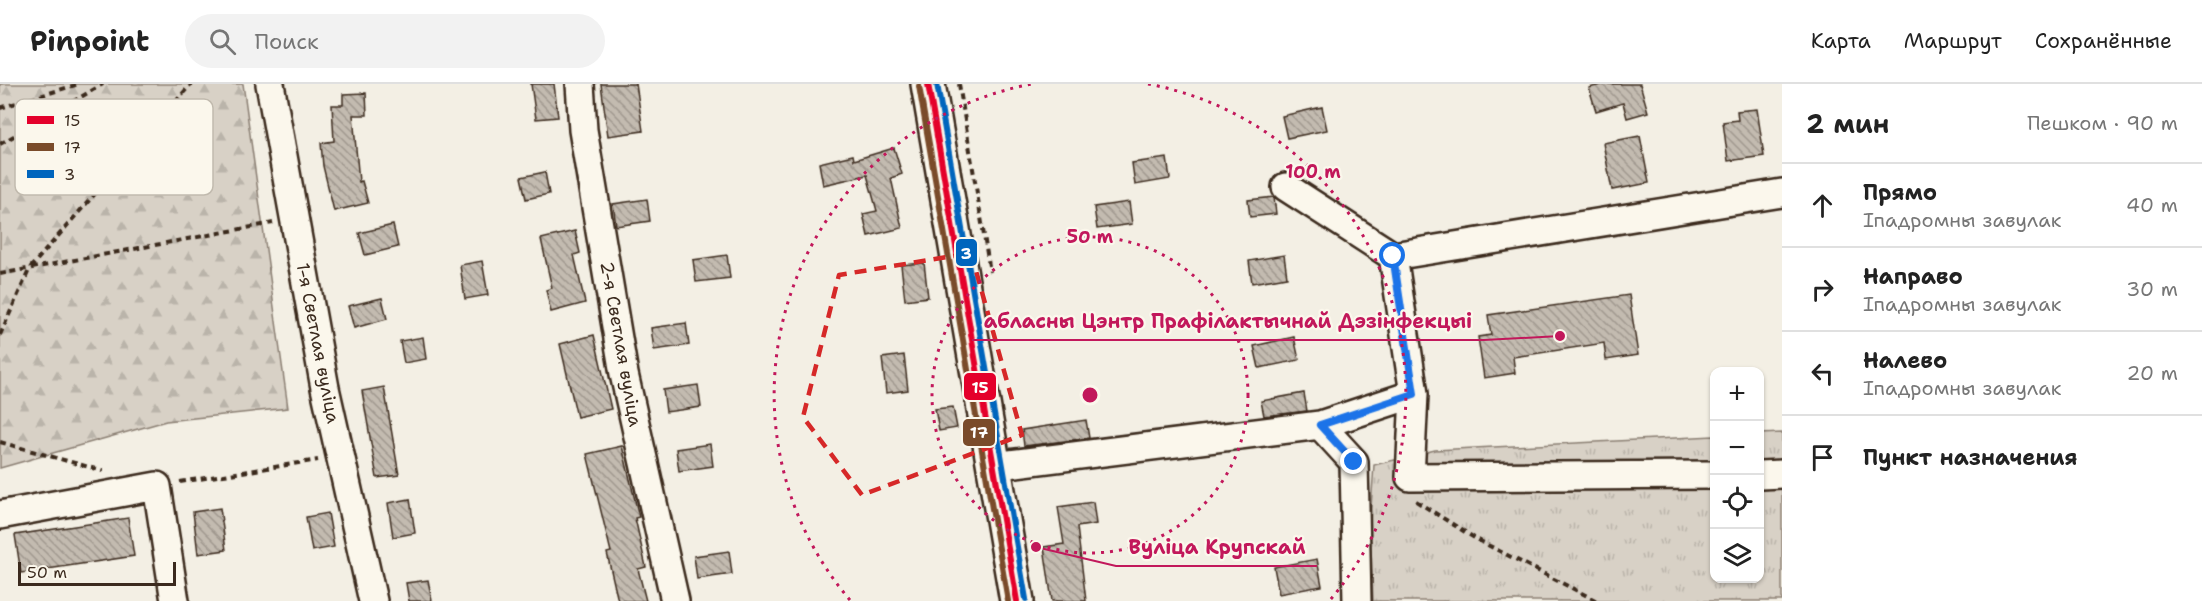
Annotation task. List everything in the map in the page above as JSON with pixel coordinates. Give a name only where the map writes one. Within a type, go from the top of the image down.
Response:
[{"type":"main road","points":[[928,84],[1017,601]]},
{"type":"street","name":"1-я Светлая вуліца","points":[[270,84],[325,388],[373,601]]},
{"type":"street","name":"2-я Светлая вуліца","points":[[580,84],[583,130],[624,374],[675,601]]},
{"type":"street","points":[[1286,186],[1393,256],[1782,193]]},
{"type":"street","points":[[1393,256],[1414,394],[1410,477],[1710,475]]},
{"type":"street","points":[[993,466],[1320,425],[1414,394]]},
{"type":"street","points":[[1320,425],[1354,462],[1357,601]]},
{"type":"street","points":[[1764,475],[1782,474]]},
{"type":"street","points":[[0,515],[157,486],[175,601]]},
{"type":"path","points":[[30,99],[79,84]]},
{"type":"path","points":[[77,99],[103,84]]},
{"type":"path","points":[[178,99],[191,84]]},
{"type":"path","points":[[0,108],[15,103]]},
{"type":"path","points":[[0,144],[15,135]]},
{"type":"path","points":[[0,335],[30,268],[94,195]]},
{"type":"path","points":[[0,274],[295,219]]},
{"type":"path","points":[[0,442],[112,473]]},
{"type":"path","points":[[157,486],[341,456]]},
{"type":"path","points":[[1415,501],[1476,539],[1598,601]]},
{"type":"highlighted area","points":[[971,253],[1022,435],[862,495],[803,417],[839,275]]},
{"type":"green space","points":[[0,84],[243,84],[288,408],[166,421],[0,468]]},
{"type":"green space","points":[[1782,433],[1782,601],[1373,601],[1370,522],[1374,465],[1435,450],[1710,436],[1710,583],[1764,583],[1764,434]]},
{"type":"building","points":[[531,84],[554,84],[558,117],[536,119]]},
{"type":"building","points":[[601,84],[636,84],[643,131],[608,136]]},
{"type":"building","points":[[1604,84],[1640,84],[1648,112],[1627,118],[1623,103],[1596,111],[1589,88]]},
{"type":"building","points":[[366,93],[367,115],[353,115],[359,182],[362,181],[368,203],[334,211],[323,166],[321,143],[334,141],[332,105],[343,105],[343,94]]},
{"type":"building","points":[[1322,107],[1327,130],[1287,138],[1282,116]]},
{"type":"building","points":[[1757,109],[1764,156],[1728,161],[1723,122],[1738,120],[1737,111]]},
{"type":"building","points":[[1640,136],[1649,183],[1612,190],[1603,143]]},
{"type":"building","points":[[894,148],[902,174],[891,178],[902,228],[868,236],[863,214],[877,211],[867,175],[823,185],[819,163],[853,155],[854,160]]},
{"type":"building","points":[[1167,158],[1170,179],[1135,185],[1132,163]]},
{"type":"building","points":[[545,172],[549,194],[526,199],[521,177]]},
{"type":"building","points":[[1274,197],[1276,214],[1250,217],[1248,200]]},
{"type":"building","points":[[647,199],[650,221],[616,226],[613,204]]},
{"type":"building","points":[[1129,202],[1132,224],[1097,229],[1094,207]]},
{"type":"building","points":[[393,225],[398,247],[365,255],[359,233]]},
{"type":"building","points":[[575,231],[580,253],[574,255],[585,303],[551,312],[546,290],[552,288],[541,239]]},
{"type":"building","points":[[727,255],[730,278],[696,282],[693,260]]},
{"type":"building","points":[[1284,255],[1287,277],[1252,283],[1249,261]]},
{"type":"building","points":[[482,261],[488,295],[465,299],[460,265]]},
{"type":"building","points":[[924,263],[928,297],[905,300],[901,265]]},
{"type":"building","points":[[1629,295],[1638,355],[1606,360],[1604,343],[1513,357],[1515,373],[1484,378],[1478,337],[1491,335],[1488,315]]},
{"type":"building","points":[[382,298],[387,319],[354,328],[348,306]]},
{"type":"building","points":[[686,323],[689,345],[654,350],[651,328]]},
{"type":"building","points":[[594,335],[611,409],[577,417],[560,344]]},
{"type":"building","points":[[423,337],[426,359],[404,363],[400,341]]},
{"type":"building","points":[[1294,337],[1299,360],[1259,368],[1254,346]]},
{"type":"building","points":[[904,355],[908,390],[886,393],[882,358]]},
{"type":"building","points":[[698,385],[701,407],[666,412],[663,390]]},
{"type":"building","points":[[384,387],[399,475],[377,478],[362,391]]},
{"type":"building","points":[[1304,393],[1307,411],[1264,416],[1261,401]]},
{"type":"building","points":[[953,407],[957,428],[939,431],[935,409]]},
{"type":"building","points":[[1086,420],[1089,438],[1024,446],[1022,430]]},
{"type":"building","points":[[710,444],[713,466],[679,471],[676,449]]},
{"type":"building","points":[[622,446],[639,517],[635,518],[646,567],[638,569],[646,601],[618,601],[607,553],[611,552],[587,454]]},
{"type":"building","points":[[410,499],[415,533],[393,537],[388,503]]},
{"type":"building","points":[[1093,502],[1096,524],[1077,527],[1086,601],[1052,601],[1044,547],[1064,544],[1058,507]]},
{"type":"building","points":[[220,508],[226,550],[198,554],[193,512]]},
{"type":"building","points":[[328,513],[334,547],[312,551],[306,517]]},
{"type":"building","points":[[128,518],[134,556],[21,573],[15,535]]},
{"type":"building","points":[[729,551],[732,574],[697,579],[694,556]]},
{"type":"building","points":[[1317,559],[1322,586],[1279,594],[1274,567]]},
{"type":"building","points":[[428,580],[432,601],[409,601],[406,583]]},
{"type":"transit line","name":"15","points":[[928,84],[1017,601]]},
{"type":"transit line","name":"3","points":[[937,84],[1026,599]]},
{"type":"transit line","name":"17","points":[[919,86],[1008,601]]},
{"type":"place","name":"абласны Цэнтр Прафілактычнай Дэзінфекцыі","points":[[1560,336]]},
{"type":"place","name":"Вуліца Крупскай","points":[[1036,547]]},
{"type":"route","points":[[1354,462],[1320,425],[1414,394],[1393,256]]}]
